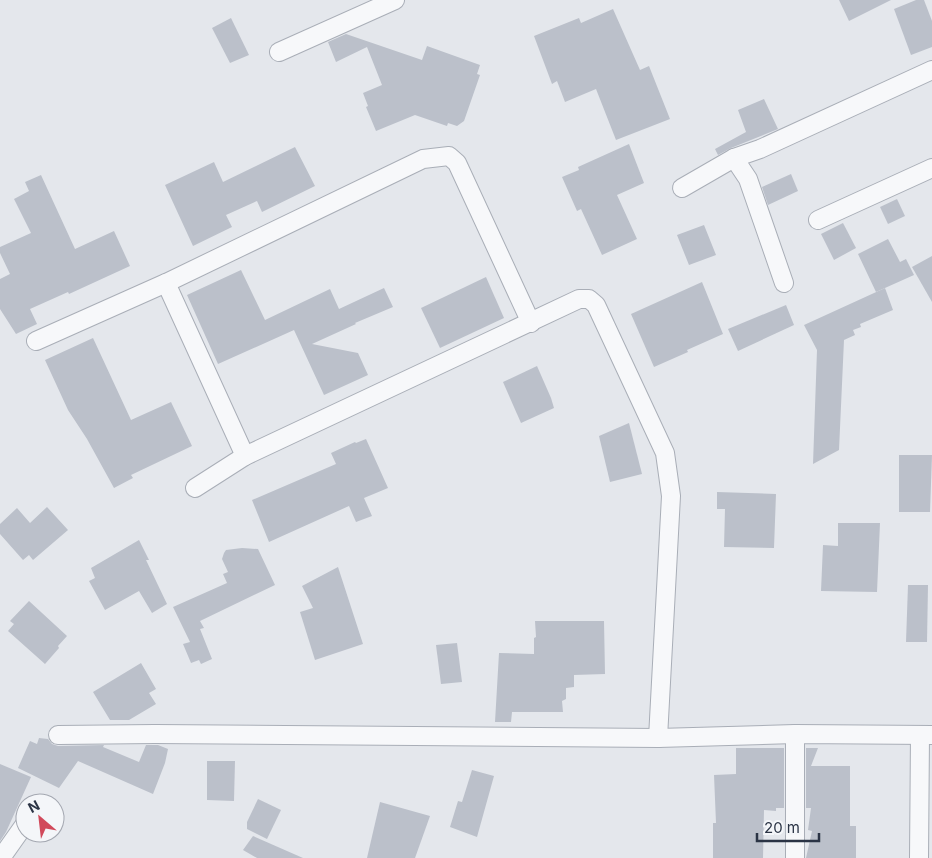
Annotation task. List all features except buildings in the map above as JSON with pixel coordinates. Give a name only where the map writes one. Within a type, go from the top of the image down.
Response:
[{"type":"street","points":[[279,52],[394,0]]},
{"type":"street","points":[[682,188],[734,158],[760,149],[932,70]]},
{"type":"street","points":[[36,341],[166,283],[423,159],[449,156],[457,163],[531,323]]},
{"type":"street","points":[[734,158],[748,179],[784,283]]},
{"type":"street","points":[[818,220],[932,168]]},
{"type":"street","points":[[166,283],[244,456]]},
{"type":"street","points":[[195,488],[244,456],[579,300],[589,299],[596,305],[665,452],[671,496],[658,738]]},
{"type":"street","points":[[58,735],[165,734],[658,738],[795,734],[926,735],[919,858]]},
{"type":"street","points":[[795,734],[795,858]]},
{"type":"street","points":[[1,858],[15,838]]}]
